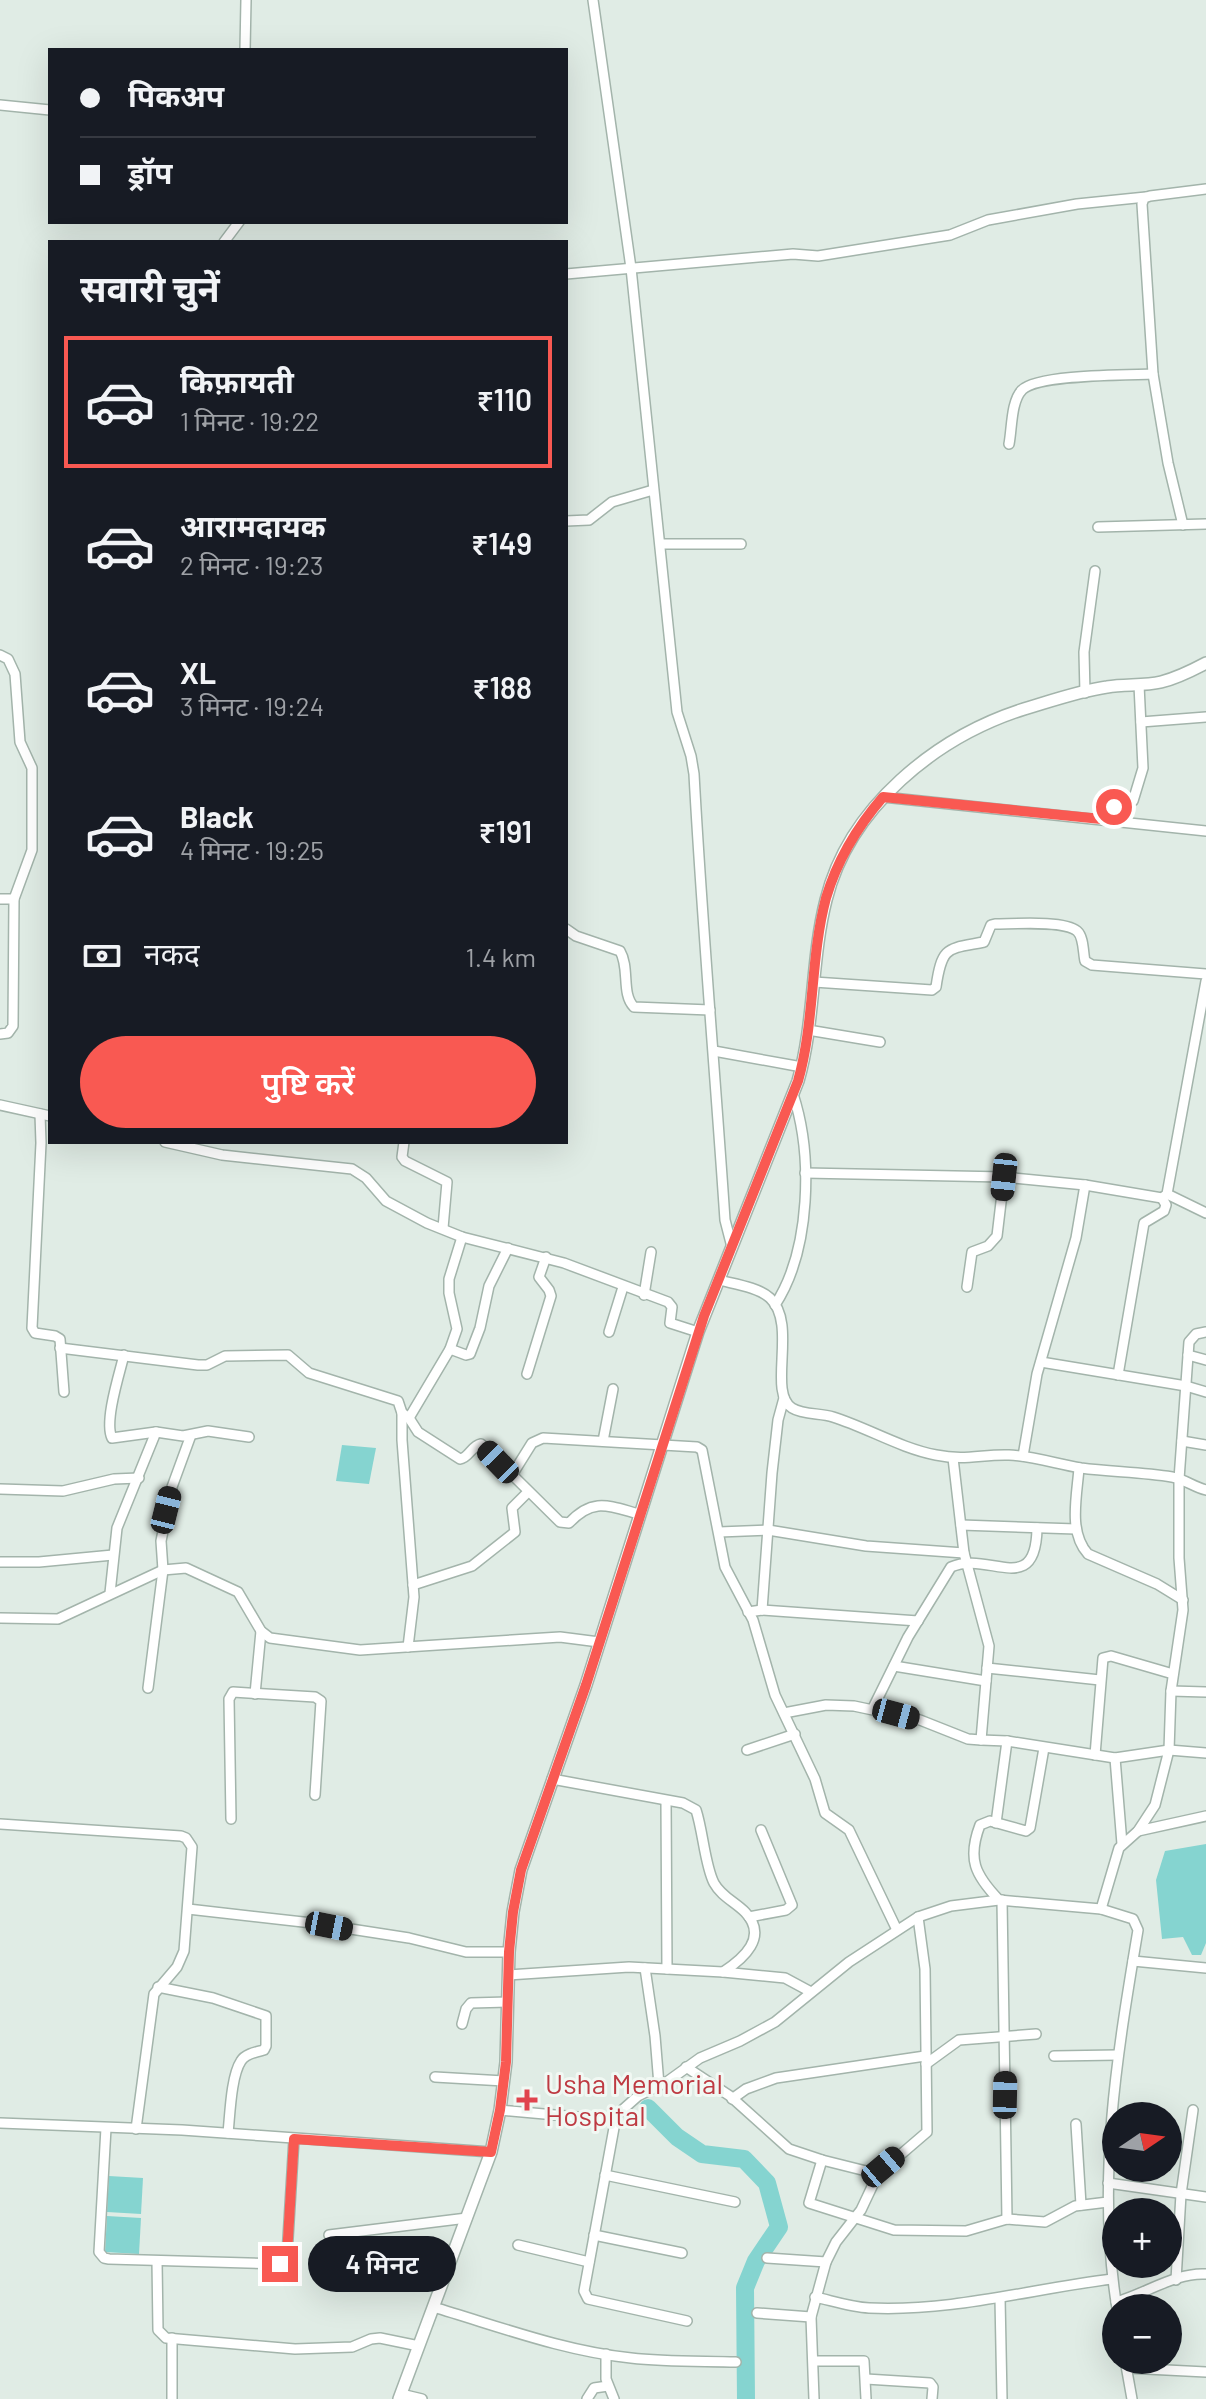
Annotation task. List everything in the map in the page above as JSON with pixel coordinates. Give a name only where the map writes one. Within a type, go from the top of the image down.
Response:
[{"type":"street","points":[[245,48],[246,0]]},
{"type":"street","points":[[593,0],[631,268],[677,712],[694,774],[701,922],[714,1051],[725,1220],[732,1247]]},
{"type":"street","points":[[0,105],[48,110]]},
{"type":"street","points":[[568,274],[780,255],[818,256],[950,235],[988,220],[1063,206],[1206,189]]},
{"type":"street","points":[[1146,197],[1142,204],[1153,374],[1168,463],[1183,525]]},
{"type":"street","points":[[1009,444],[1017,400],[1029,385],[1058,378],[1153,374]]},
{"type":"street","points":[[568,521],[589,520],[612,502],[653,490]]},
{"type":"street","points":[[1098,527],[1206,524]]},
{"type":"street","points":[[662,544],[741,544]]},
{"type":"street","points":[[1085,693],[1084,652],[1095,571]]},
{"type":"street","points":[[0,655],[13,665],[20,742],[32,768],[32,850],[14,899],[13,1026],[8,1033],[0,1034]]},
{"type":"street","points":[[422,2399],[400,2397],[491,2152],[500,2110],[509,1952],[521,1870],[599,1642],[698,1332],[802,1067],[826,901],[836,871],[871,811],[883,797],[908,774],[967,733],[986,723],[1106,687],[1159,683],[1206,663]]},
{"type":"street","points":[[1101,819],[1108,809],[1127,804],[1136,796],[1143,768],[1139,685]]},
{"type":"street","points":[[1141,722],[1206,717]]},
{"type":"street","points":[[883,797],[1206,831]]},
{"type":"street","points":[[0,899],[14,899]]},
{"type":"street","points":[[814,982],[932,990],[936,987],[943,957],[950,949],[984,942],[991,925],[995,924],[1047,924],[1074,929],[1080,936],[1085,961],[1092,965],[1206,974]]},
{"type":"street","points":[[568,930],[620,951],[626,965],[631,1005],[641,1009],[710,1010]]},
{"type":"street","points":[[1118,1375],[1144,1223],[1164,1211],[1166,1205],[1165,1196],[1206,981]]},
{"type":"street","points":[[808,1030],[880,1042]]},
{"type":"street","points":[[714,1051],[802,1067]]},
{"type":"street","points":[[775,1305],[792,1274],[806,1202],[801,1127],[793,1094]]},
{"type":"street","points":[[0,1105],[45,1115],[32,1328],[35,1333],[59,1337],[64,1392]]},
{"type":"street","points":[[174,1144],[222,1155],[352,1169],[366,1178],[386,1201],[406,1213],[462,1237],[546,1257],[670,1303],[670,1323],[698,1332]]},
{"type":"street","points":[[404,1144],[405,1161],[447,1182],[443,1228]]},
{"type":"street","points":[[805,1173],[1004,1177],[1085,1185],[1165,1196],[1206,1213]]},
{"type":"street","points":[[967,1287],[972,1252],[988,1246],[997,1236],[1004,1177]]},
{"type":"street","points":[[1023,1456],[1029,1412],[1076,1238],[1085,1185]]},
{"type":"street","points":[[408,1647],[413,1585],[402,1440],[406,1416],[450,1349],[457,1320],[449,1293],[449,1279],[462,1237]]},
{"type":"street","points":[[450,1349],[470,1354],[480,1328],[489,1286],[508,1248]]},
{"type":"street","points":[[644,1295],[651,1252]]},
{"type":"street","points":[[527,1374],[551,1296],[539,1277],[546,1257]]},
{"type":"street","points":[[719,1280],[757,1291],[769,1297],[775,1305],[783,1333],[784,1398],[788,1406],[795,1410],[831,1416],[902,1445],[953,1458],[1006,1454],[1023,1456],[1079,1468],[1179,1479],[1206,1490]]},
{"type":"street","points":[[609,1332],[623,1287]]},
{"type":"street","points":[[1101,1909],[1116,1853],[1138,1831],[1155,1805],[1169,1750],[1171,1691],[1183,1600],[1179,1558],[1179,1479],[1188,1355],[1192,1337],[1206,1332]]},
{"type":"street","points":[[60,1348],[198,1365],[207,1365],[225,1356],[288,1355],[309,1373],[394,1398],[418,1432],[460,1459],[481,1444],[565,1524],[594,1505],[639,1514]]},
{"type":"street","points":[[124,1355],[111,1411],[109,1436],[116,1439],[156,1432],[191,1435],[208,1431],[249,1437]]},
{"type":"street","points":[[1188,1355],[1206,1360]]},
{"type":"street","points":[[1041,1362],[1206,1392]]},
{"type":"street","points":[[603,1441],[613,1389]]},
{"type":"street","points":[[762,1610],[778,1420],[784,1398]]},
{"type":"street","points":[[110,1593],[117,1528],[156,1432]]},
{"type":"street","points":[[148,1688],[163,1570],[160,1556],[166,1510],[191,1435]]},
{"type":"street","points":[[512,1475],[532,1443],[552,1437],[697,1447],[702,1450],[725,1567],[756,1630],[775,1695],[815,1779],[825,1813],[849,1830],[897,1930]]},
{"type":"street","points":[[1182,1441],[1206,1445]]},
{"type":"street","points":[[953,1458],[965,1558],[987,1634],[981,1740]]},
{"type":"street","points":[[1079,1468],[1077,1540],[1088,1554],[1157,1584],[1183,1600]]},
{"type":"street","points":[[0,1489],[63,1491],[114,1479],[139,1478]]},
{"type":"street","points":[[413,1585],[479,1562],[515,1532],[512,1508],[528,1492]]},
{"type":"street","points":[[961,1525],[1076,1529]]},
{"type":"street","points":[[719,1532],[768,1530],[965,1558],[1008,1568],[1027,1563],[1037,1550],[1037,1528]]},
{"type":"street","points":[[0,1562],[39,1562],[113,1555]]},
{"type":"street","points":[[873,1708],[918,1621],[951,1567],[965,1558]]},
{"type":"street","points":[[0,1618],[58,1619],[163,1570],[186,1568],[238,1592],[261,1631],[270,1638],[347,1650],[560,1637],[599,1642]]},
{"type":"street","points":[[748,1612],[762,1610],[918,1621]]},
{"type":"street","points":[[255,1694],[261,1631]]},
{"type":"street","points":[[1095,1755],[1103,1658],[1111,1656],[1173,1674]]},
{"type":"street","points":[[894,1666],[986,1681]]},
{"type":"street","points":[[987,1668],[1100,1680]]},
{"type":"street","points":[[1171,1691],[1206,1692]]},
{"type":"street","points":[[231,1819],[229,1699],[233,1692],[315,1697],[321,1701],[315,1795]]},
{"type":"street","points":[[784,1713],[826,1705],[873,1708],[981,1740],[1007,1741],[1115,1758],[1169,1750],[1206,1753]]},
{"type":"street","points":[[747,1750],[795,1734]]},
{"type":"street","points":[[996,1823],[1007,1741]]},
{"type":"street","points":[[1007,2219],[1006,2036],[1001,1900],[979,1875],[973,1858],[983,1822],[1026,1831],[1030,1828],[1044,1748]]},
{"type":"street","points":[[1115,1758],[1122,1844]]},
{"type":"street","points":[[552,1779],[683,1803],[696,1810],[713,1881],[749,1917],[753,1936],[748,1953],[723,1972]]},
{"type":"street","points":[[666,1801],[667,1969]]},
{"type":"street","points":[[1138,1831],[1206,1816]]},
{"type":"street","points":[[0,1824],[186,1838],[192,1847],[182,1958],[158,1987],[151,2009],[136,2129]]},
{"type":"street","points":[[749,1917],[786,1910],[792,1905],[761,1830]]},
{"type":"street","points":[[500,2110],[607,2120],[616,2117],[638,2096],[788,2013],[849,1962],[918,1917],[951,1906],[1001,1900],[1101,1909],[1137,1923],[1111,2105],[1108,2198]]},
{"type":"street","points":[[188,1909],[409,1938],[466,1952],[509,1952]]},
{"type":"street","points":[[814,2399],[811,2317],[826,2262],[836,2242],[855,2219],[878,2174],[908,2146],[925,2137],[927,2132],[925,1969],[918,1917]]},
{"type":"street","points":[[1133,1961],[1206,1968]]},
{"type":"street","points":[[508,1975],[645,1968],[723,1972],[785,1978],[811,1992]]},
{"type":"street","points":[[645,1968],[659,2085]]},
{"type":"street","points":[[158,1987],[213,1998],[266,2016],[264,2050],[246,2056],[237,2072],[228,2133]]},
{"type":"street","points":[[462,2024],[471,2003],[508,2002]]},
{"type":"street","points":[[731,2098],[776,2078],[926,2060],[959,2040],[1036,2034]]},
{"type":"street","points":[[1054,2056],[1118,2055]]},
{"type":"street","points":[[686,2067],[720,2089],[789,2149],[878,2174]]},
{"type":"street","points":[[435,2077],[504,2081]]},
{"type":"street","points":[[1176,2280],[1181,2194],[1193,2110]]},
{"type":"street","points":[[616,2117],[584,2291],[588,2299],[687,2321]]},
{"type":"street","points":[[0,2123],[228,2133],[491,2152]]},
{"type":"street","points":[[1076,2124],[1081,2205]]},
{"type":"street","points":[[106,2128],[101,2255],[109,2259],[283,2264],[287,2255],[294,2139]]},
{"type":"street","points":[[822,2160],[809,2203],[894,2230],[966,2231],[1007,2219],[1045,2222],[1069,2208],[1102,2203]]},
{"type":"street","points":[[605,2175],[735,2202]]},
{"type":"street","points":[[1108,2183],[1206,2197]]},
{"type":"street","points":[[329,2235],[467,2218]]},
{"type":"street","points":[[594,2235],[682,2253]]},
{"type":"street","points":[[518,2245],[589,2262]]},
{"type":"street","points":[[767,2258],[826,2262]]},
{"type":"street","points":[[157,2261],[158,2330],[163,2336],[295,2349],[352,2347],[380,2338],[419,2346]]},
{"type":"street","points":[[1143,2294],[1187,2275],[1206,2274]]},
{"type":"street","points":[[815,2297],[854,2307],[893,2308],[1000,2298],[1112,2279],[1114,2294]]},
{"type":"street","points":[[1000,2298],[1002,2399]]},
{"type":"street","points":[[433,2307],[536,2339],[606,2354],[736,2362]]},
{"type":"street","points":[[757,2313],[811,2317]]},
{"type":"street","points":[[172,2338],[172,2399]]},
{"type":"street","points":[[606,2354],[608,2386],[614,2399]]},
{"type":"street","points":[[814,2361],[862,2360],[866,2365],[866,2399]]},
{"type":"street","points":[[1182,2370],[1206,2372]]},
{"type":"street","points":[[1128,2374],[1132,2399]]},
{"type":"street","points":[[866,2379],[930,2383],[933,2387],[932,2399]]},
{"type":"street","points":[[587,2399],[594,2388],[608,2386]]},
{"type":"water","points":[[342,1445],[376,1448],[369,1484],[336,1481]]},
{"type":"water","points":[[1206,1844],[1206,1943],[1201,1955],[1192,1955],[1183,1937],[1162,1939],[1156,1880],[1165,1851]]},
{"type":"water","points":[[109,2176],[143,2178],[141,2214],[107,2212]]},
{"type":"water","points":[[107,2216],[141,2218],[139,2254],[105,2252]]},
{"type":"waterway","points":[[648,2108],[677,2137],[702,2154],[744,2159],[767,2183],[779,2227],[756,2261],[745,2288],[746,2399]]},
{"type":"place","name":"Usha Memorial Hospital","points":[[527,2100]]},
{"type":"route","points":[[280,2264],[287,2255],[294,2139],[491,2152],[506,2062],[509,1952],[521,1870],[586,1685],[704,1316],[798,1081],[805,1054],[826,901],[849,845],[883,797],[1101,819],[1103,813],[1114,807]]}]
